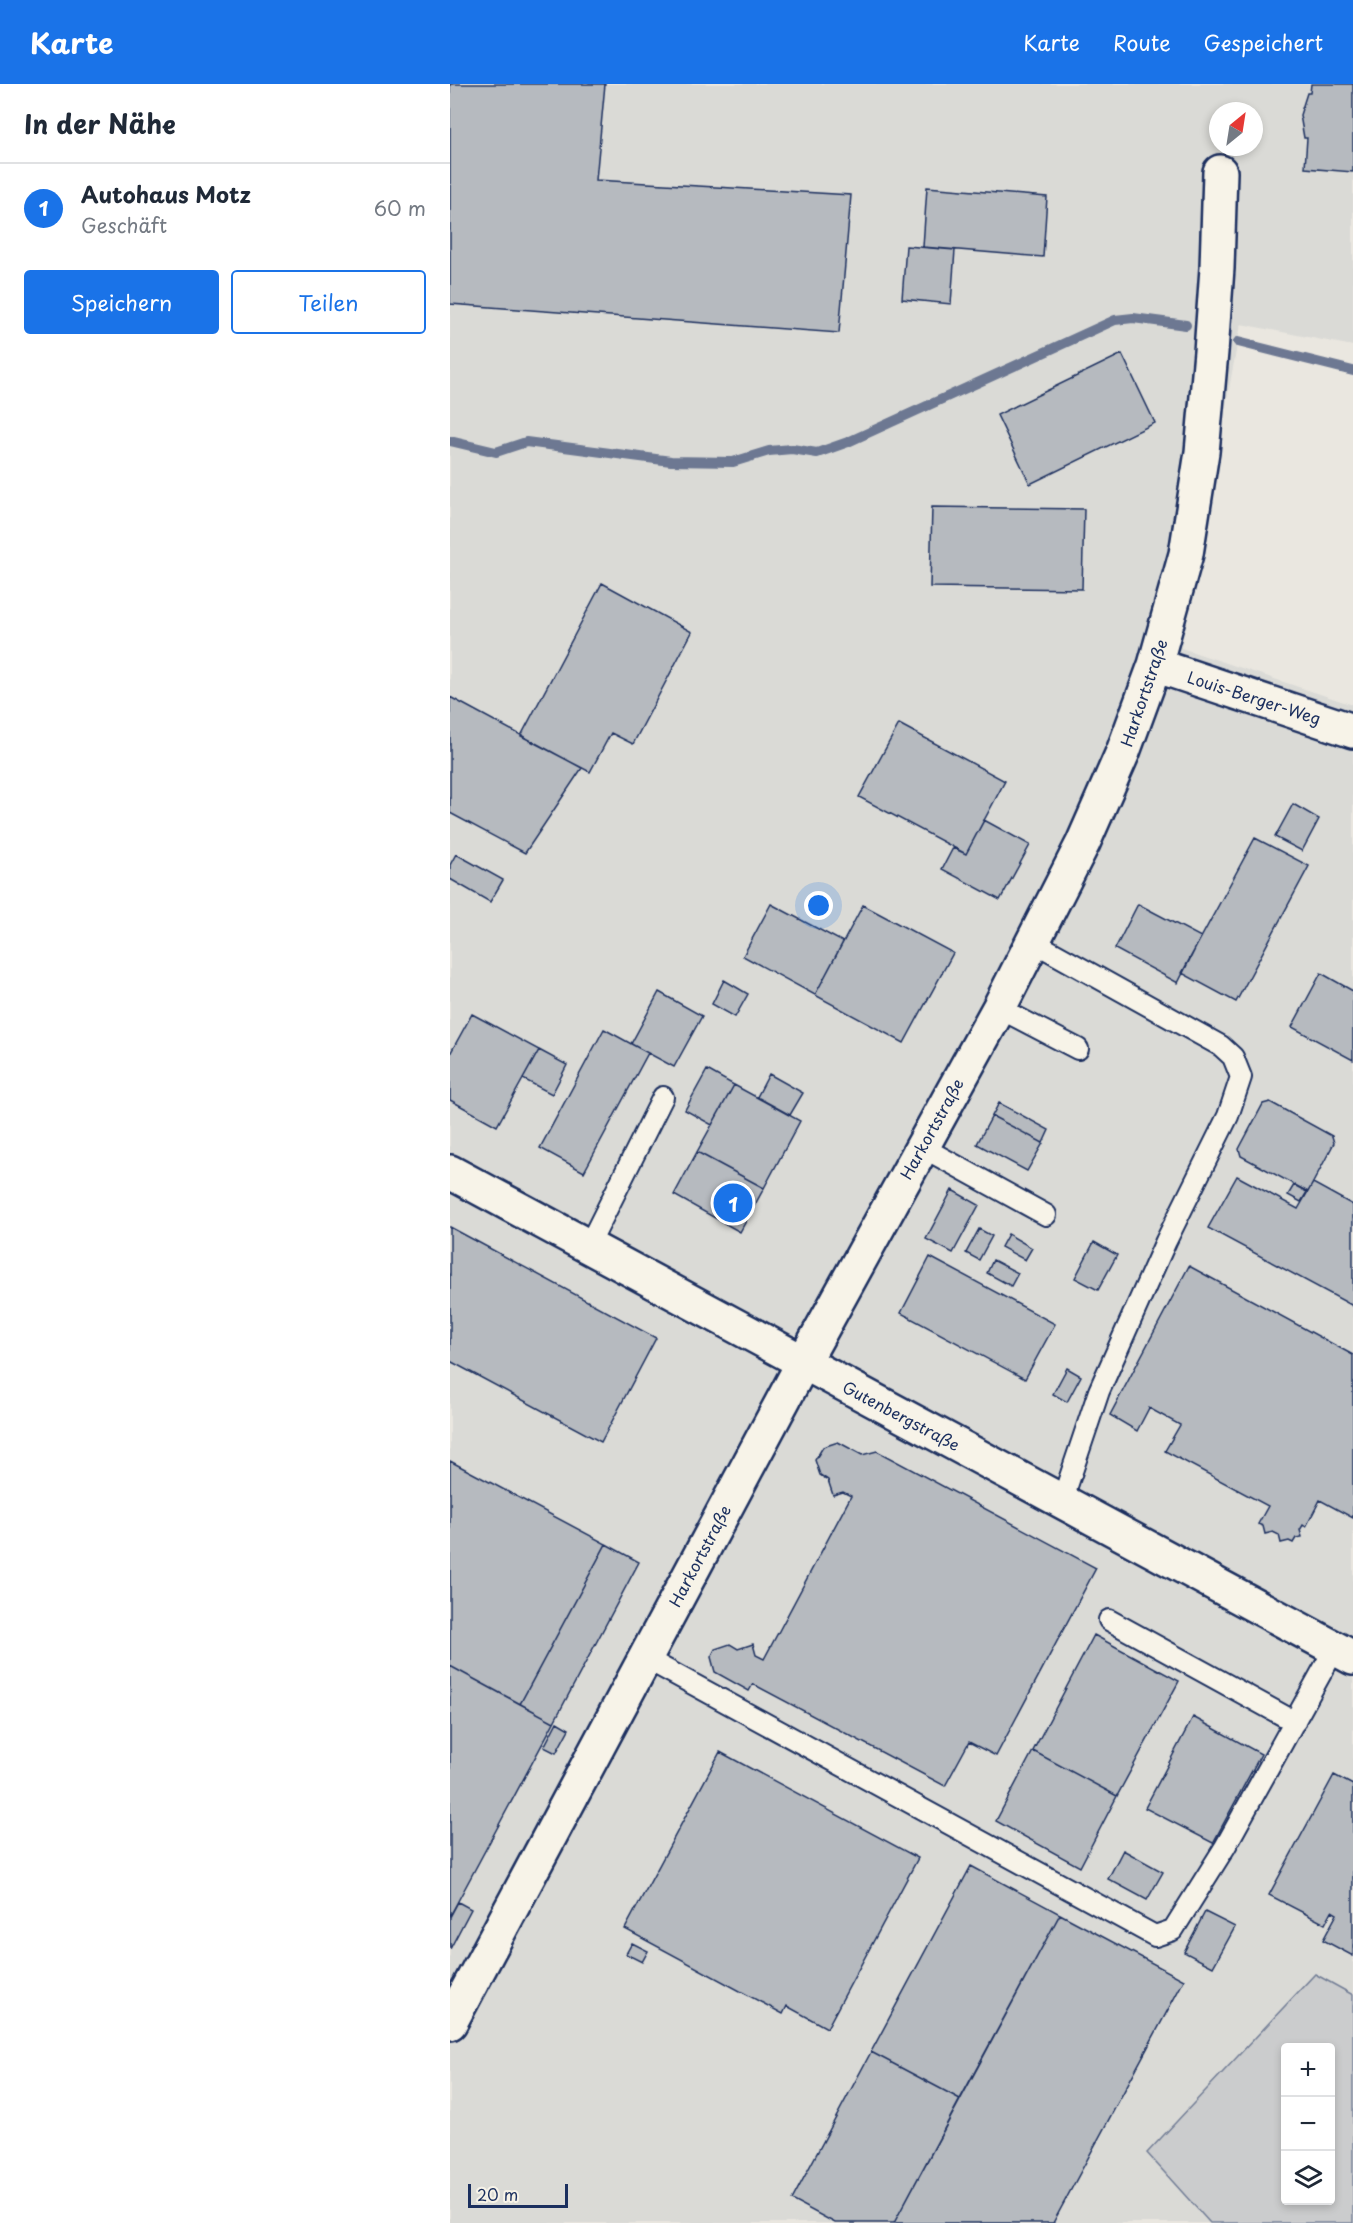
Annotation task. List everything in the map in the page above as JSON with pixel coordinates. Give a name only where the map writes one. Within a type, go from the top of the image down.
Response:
[{"type":"street","name":"Harkortstraße","points":[[450,2023],[803,1363],[999,1008],[1083,843],[1124,752],[1155,665],[1186,554],[1202,452],[1211,352],[1220,172]]},
{"type":"street","name":"Louis-Berger-Weg","points":[[1155,665],[1353,731]]},
{"type":"street","name":"Gutenbergstraße","points":[[450,1172],[1344,1653]]},
{"type":"lane","points":[[1032,941],[1221,1046],[1233,1057],[1241,1077],[1228,1116],[1166,1241],[1099,1391],[1062,1501]]},
{"type":"lane","points":[[999,1008],[1078,1049]]},
{"type":"lane","points":[[588,1247],[663,1097]]},
{"type":"lane","points":[[922,1148],[1046,1215]]},
{"type":"lane","points":[[1109,1620],[1295,1722]]},
{"type":"lane","points":[[645,1658],[1155,1936],[1173,1930],[1225,1847],[1295,1722],[1344,1653]]},
{"type":"shaded area","points":[[450,84],[1353,84],[1353,346],[1241,324],[1181,648],[1353,705],[1353,1995],[1315,1974],[1147,2153],[1210,2223],[450,2223]]},
{"type":"shaded area","points":[[1315,1974],[1353,1995],[1353,2223],[1210,2223],[1147,2153]]},
{"type":"building","points":[[450,84],[605,84],[596,180],[851,195],[839,333],[450,304]]},
{"type":"building","points":[[1311,84],[1353,84],[1353,172],[1305,168],[1307,138],[1304,138],[1300,115],[1307,93],[1310,93]]},
{"type":"building","points":[[927,187],[1047,197],[1043,257],[923,247]]},
{"type":"building","points":[[906,246],[955,250],[951,304],[902,299]]},
{"type":"building","points":[[1122,354],[1155,423],[1030,484],[997,415]]},
{"type":"building","points":[[932,507],[1084,509],[1082,589],[930,587]]},
{"type":"building","points":[[602,583],[692,632],[633,744],[611,733],[590,772],[521,736]]},
{"type":"building","points":[[450,697],[582,768],[525,853],[450,813]]},
{"type":"building","points":[[899,724],[1005,781],[966,854],[859,797]]},
{"type":"building","points":[[1293,804],[1319,819],[1302,851],[1275,837]]},
{"type":"building","points":[[984,820],[1030,845],[1000,900],[942,869],[953,848],[966,854]]},
{"type":"building","points":[[1255,838],[1309,866],[1236,1002],[1182,973]]},
{"type":"building","points":[[456,854],[503,880],[490,902],[450,879],[450,865]]},
{"type":"building","points":[[771,904],[843,942],[815,995],[743,956]]},
{"type":"building","points":[[1138,904],[1201,937],[1178,983],[1115,949]]},
{"type":"building","points":[[863,905],[953,953],[904,1043],[815,995]]},
{"type":"building","points":[[1321,973],[1353,991],[1353,1060],[1292,1027]]},
{"type":"building","points":[[724,980],[748,994],[735,1017],[712,1004]]},
{"type":"building","points":[[659,992],[702,1016],[674,1067],[631,1044]]},
{"type":"building","points":[[472,1014],[539,1050],[497,1126],[450,1100],[450,1054]]},
{"type":"building","points":[[604,1029],[648,1053],[584,1172],[540,1148]]},
{"type":"building","points":[[539,1050],[567,1065],[552,1094],[523,1079]]},
{"type":"building","points":[[707,1070],[734,1085],[712,1125],[685,1110]]},
{"type":"building","points":[[769,1074],[803,1093],[790,1115],[757,1097]]},
{"type":"building","points":[[734,1085],[800,1121],[764,1188],[697,1152]]},
{"type":"building","points":[[1270,1102],[1332,1136],[1334,1143],[1308,1192],[1241,1156],[1239,1149],[1263,1104]]},
{"type":"building","points":[[999,1103],[1049,1130],[1043,1143],[992,1116]]},
{"type":"building","points":[[992,1116],[1043,1143],[1027,1171],[977,1144]]},
{"type":"building","points":[[697,1152],[764,1188],[740,1232],[674,1195]]},
{"type":"building","points":[[1237,1176],[1298,1209],[1313,1183],[1353,1205],[1353,1306],[1208,1228]]},
{"type":"building","points":[[1294,1185],[1307,1192],[1301,1202],[1288,1195]]},
{"type":"building","points":[[952,1190],[979,1205],[953,1253],[926,1239]]},
{"type":"building","points":[[450,1227],[656,1338],[601,1442],[450,1361]]},
{"type":"building","points":[[979,1229],[992,1236],[979,1260],[966,1253]]},
{"type":"building","points":[[1008,1234],[1032,1248],[1025,1260],[1001,1247]]},
{"type":"building","points":[[1094,1242],[1117,1255],[1098,1290],[1075,1278]]},
{"type":"building","points":[[930,1257],[1055,1324],[1025,1379],[901,1313]]},
{"type":"building","points":[[993,1260],[1018,1273],[1011,1286],[987,1273]]},
{"type":"building","points":[[1189,1266],[1353,1355],[1353,1518],[1320,1500],[1306,1527],[1303,1525],[1300,1530],[1302,1537],[1296,1538],[1293,1543],[1289,1541],[1281,1543],[1279,1535],[1273,1532],[1265,1534],[1263,1526],[1258,1524],[1268,1506],[1165,1451],[1180,1425],[1149,1408],[1137,1431],[1110,1415]]},
{"type":"building","points":[[1067,1368],[1081,1376],[1067,1402],[1053,1394]]},
{"type":"building","points":[[838,1442],[862,1455],[877,1451],[1096,1568],[996,1756],[969,1742],[945,1786],[753,1684],[749,1691],[715,1672],[711,1657],[715,1649],[730,1644],[738,1649],[753,1644],[756,1655],[764,1659],[851,1496],[843,1492],[833,1495],[828,1480],[820,1475],[815,1460],[823,1447]]},
{"type":"building","points":[[450,1461],[606,1544],[520,1704],[450,1666]]},
{"type":"building","points":[[606,1544],[639,1562],[554,1722],[520,1704]]},
{"type":"building","points":[[1094,1635],[1179,1681],[1117,1796],[1033,1751]]},
{"type":"building","points":[[450,1666],[554,1722],[450,1916]]},
{"type":"building","points":[[1193,1717],[1261,1754],[1213,1843],[1145,1808]]},
{"type":"building","points":[[557,1722],[569,1729],[556,1753],[544,1747]]},
{"type":"building","points":[[1033,1751],[1117,1796],[1080,1867],[996,1821]]},
{"type":"building","points":[[720,1752],[918,1858],[827,2028],[787,2006],[783,2014],[625,1929]]},
{"type":"building","points":[[1334,1775],[1353,1785],[1353,1956],[1323,1940],[1337,1914],[1332,1911],[1325,1924],[1269,1895]]},
{"type":"building","points":[[1123,1850],[1163,1872],[1147,1900],[1108,1879]]},
{"type":"building","points":[[971,1866],[1060,1914],[960,2099],[871,2052]]},
{"type":"building","points":[[458,1902],[471,1909],[450,1949],[450,1917]]},
{"type":"building","points":[[1205,1912],[1235,1927],[1213,1967],[1184,1952]]},
{"type":"building","points":[[1060,1914],[1184,1980],[1053,2223],[894,2223]]},
{"type":"building","points":[[632,1943],[648,1951],[642,1962],[626,1954]]},
{"type":"building","points":[[871,2052],[960,2099],[894,2223],[835,2223],[792,2200]]},
{"type":"waterway","points":[[450,441],[496,452],[526,442],[671,461],[733,462],[769,451],[792,449],[817,453],[848,442],[1115,320],[1133,318],[1186,325]]},
{"type":"waterway","points":[[1238,342],[1353,371]]},
{"type":"place","name":"Autohaus Motz","points":[[733,1203]]}]
